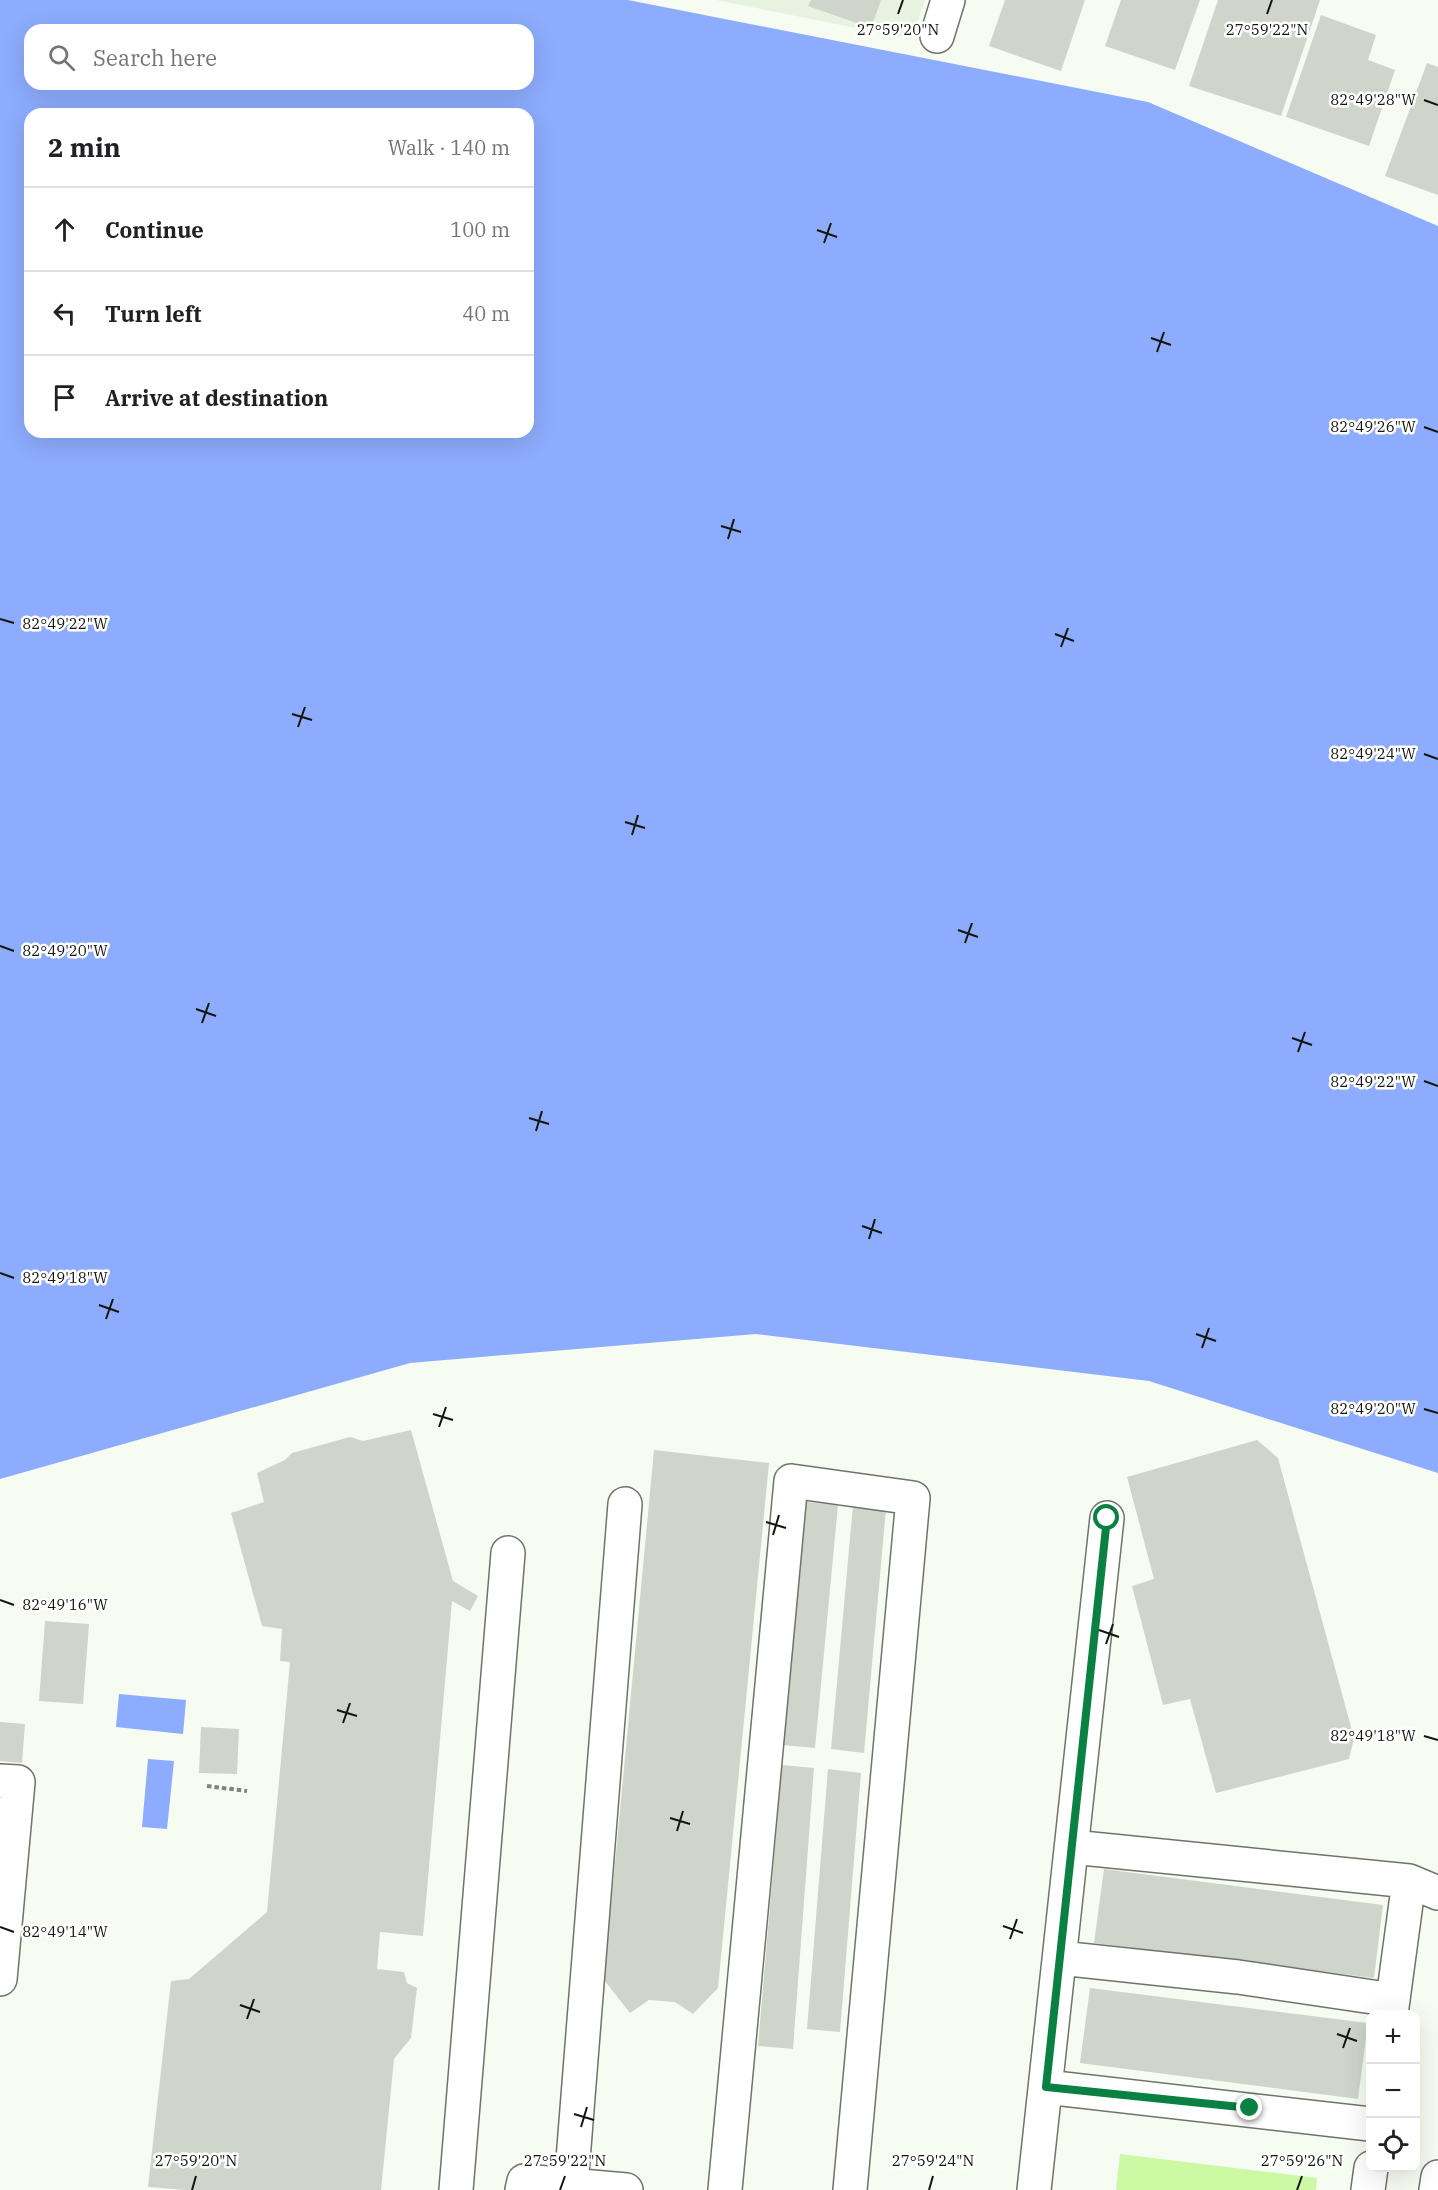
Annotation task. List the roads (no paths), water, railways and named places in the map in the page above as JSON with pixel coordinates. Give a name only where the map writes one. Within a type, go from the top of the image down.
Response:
[{"type":"street","points":[[937,36],[948,0]]},
{"type":"street","points":[[725,2190],[791,1481],[913,1498],[850,2190]]},
{"type":"street","points":[[571,2185],[625,1504]]},
{"type":"street","points":[[1034,2190],[1107,1518]]},
{"type":"street","points":[[458,2190],[508,1553]]},
{"type":"street","points":[[0,1781],[18,1782],[4,1891],[0,1979]]},
{"type":"street","points":[[1060,1958],[1238,1977],[1392,2007],[1423,1887],[1072,1847]]},
{"type":"street","points":[[1046,2087],[1366,2123]]},
{"type":"street","points":[[1368,2190],[1370,2172]]},
{"type":"street","points":[[1436,2190],[1438,2176]]},
{"type":"street","points":[[522,2190],[524,2181],[627,2190]]},
{"type":"water","points":[[0,0],[628,0],[1148,102],[1438,226],[1438,1473],[1149,1381],[756,1334],[410,1363],[0,1479]]},
{"type":"water","points":[[119,1694],[186,1700],[183,1734],[116,1727]]},
{"type":"water","points":[[148,1759],[174,1761],[167,1829],[142,1827]]}]
